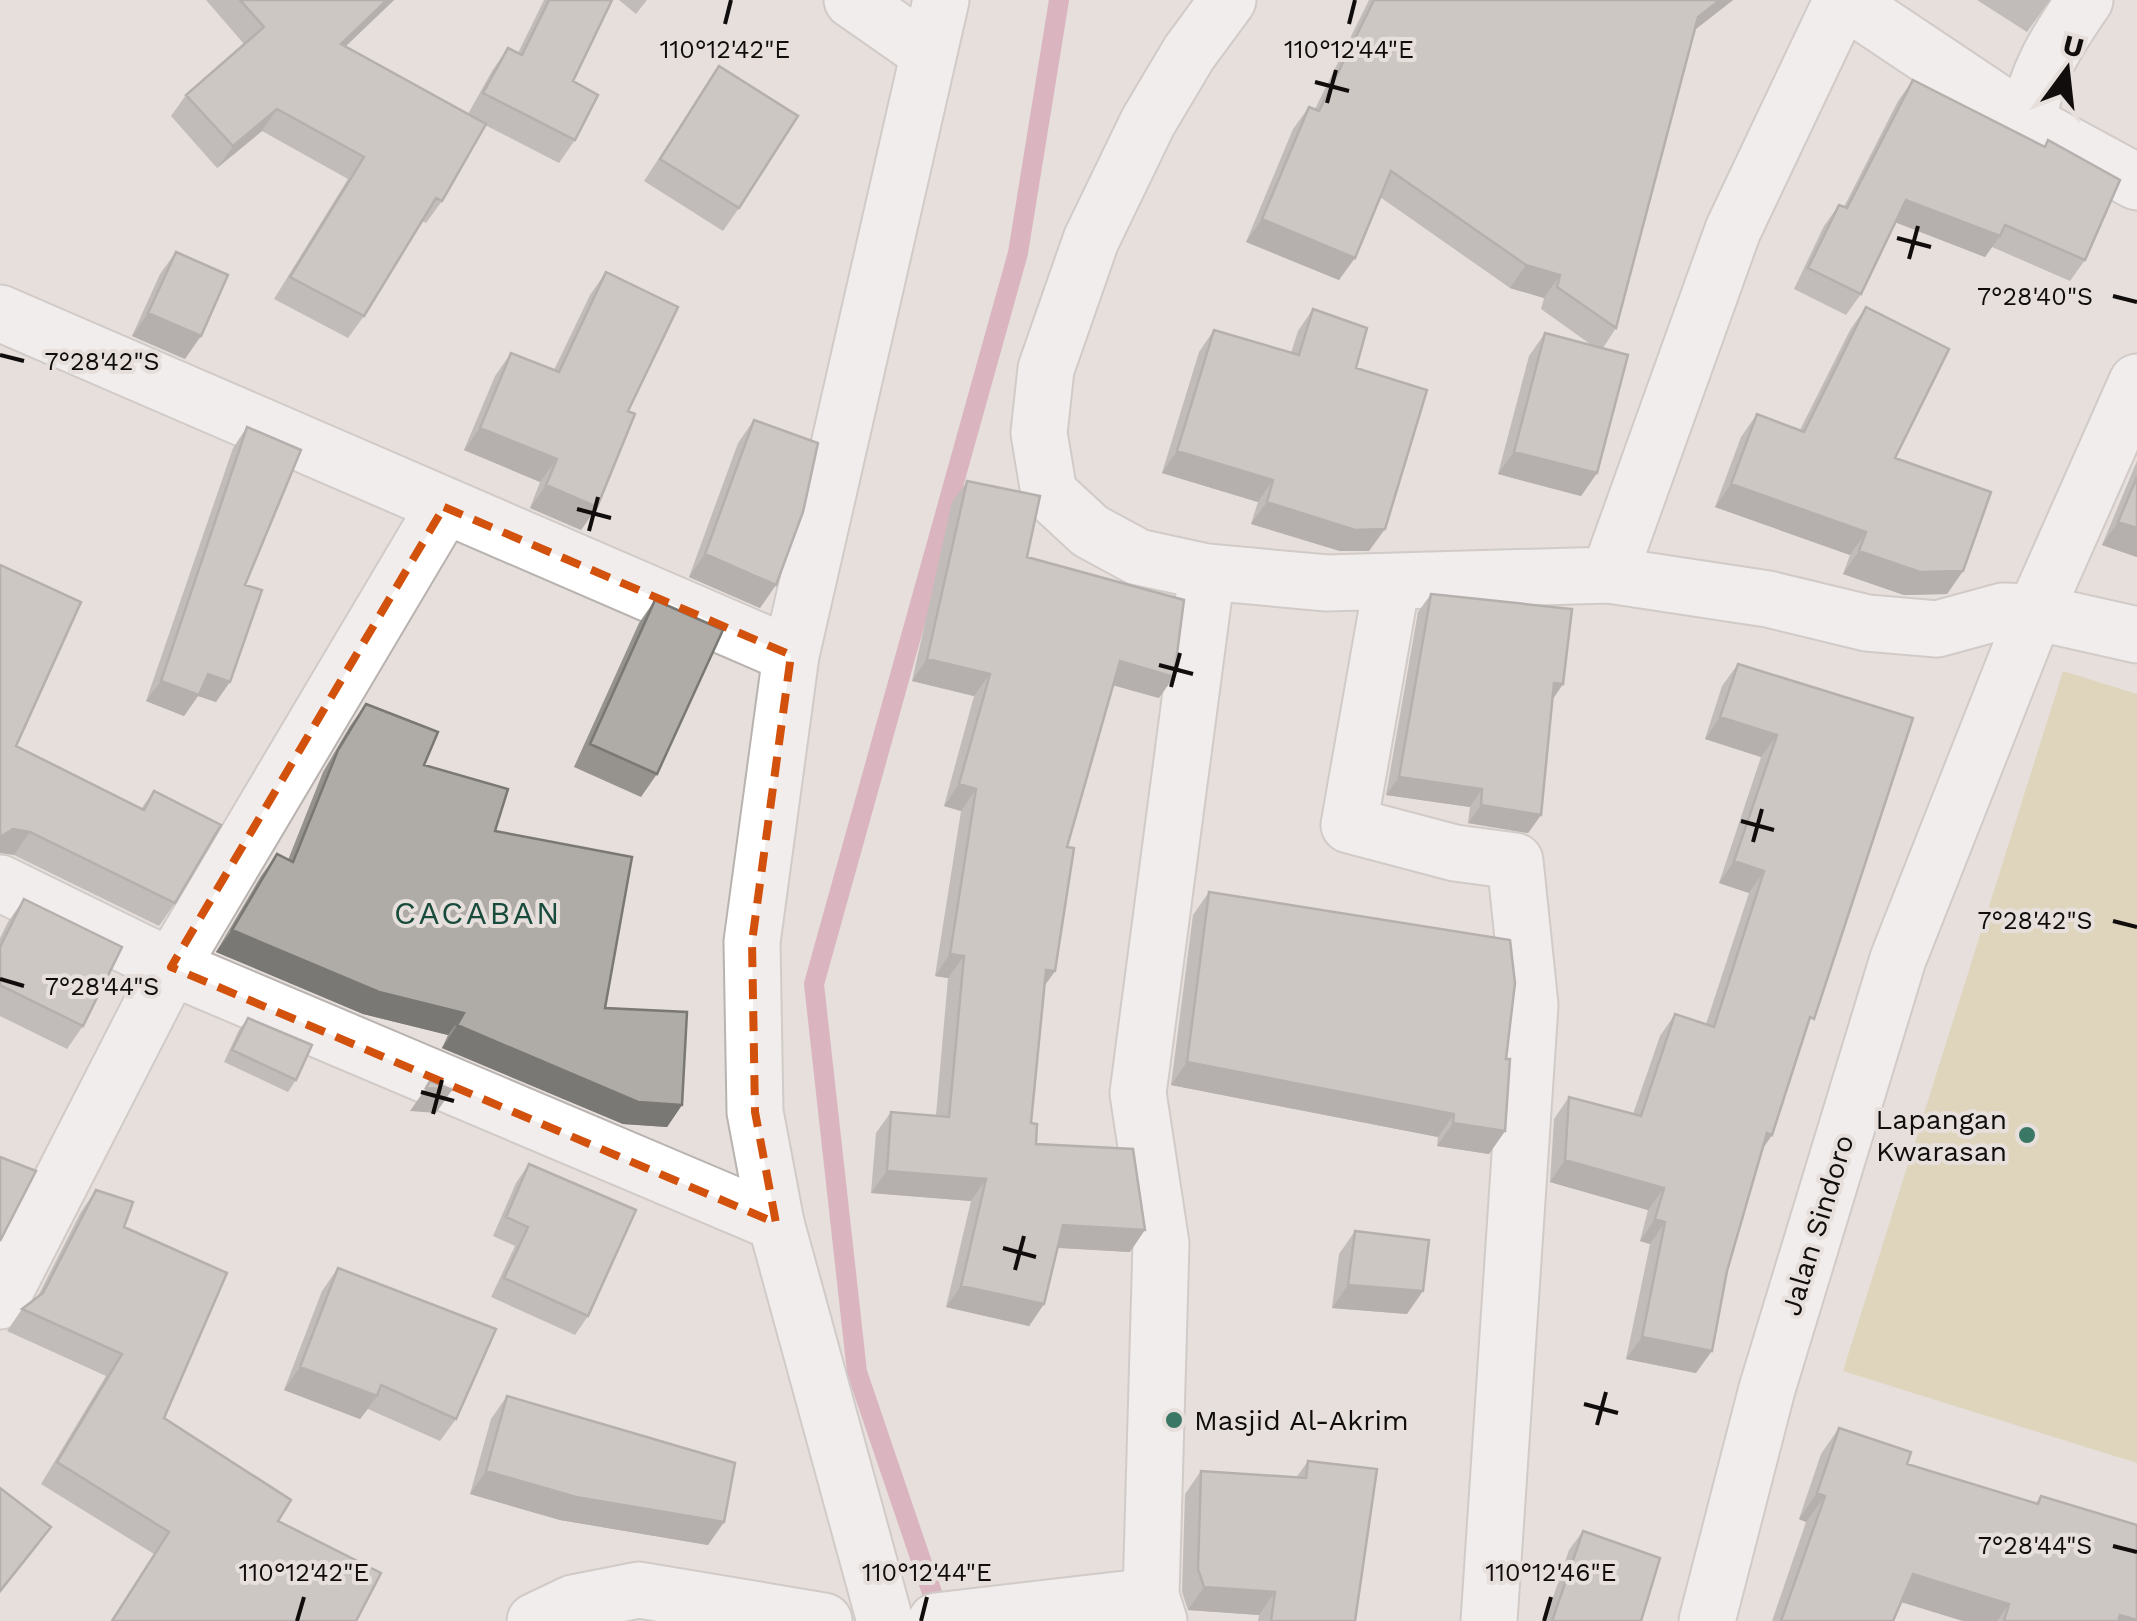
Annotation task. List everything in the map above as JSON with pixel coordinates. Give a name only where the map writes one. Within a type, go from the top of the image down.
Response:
[{"type":"street","points":[[852,0],[928,53]]},
{"type":"street","points":[[885,1621],[776,1224],[755,1112],[752,942],[791,655],[941,0]]},
{"type":"street","points":[[1228,0],[1189,53],[1148,122],[1091,240],[1046,369],[1039,434],[1049,494],[1090,530],[1138,557],[1207,572],[1327,582],[1610,575],[1768,598],[1867,623],[1937,629],[2003,611],[2035,612],[2137,635]]},
{"type":"street","points":[[1610,575],[1733,230],[1843,0],[2028,123],[2137,182]]},
{"type":"street","points":[[2028,123],[2032,91],[2059,38],[2085,0]]},
{"type":"street","points":[[0,313],[791,655]]},
{"type":"street","name":"Jalan Sindoro","points":[[1707,1621],[1768,1389],[1898,958],[2035,612],[2137,382]]},
{"type":"street","points":[[0,1301],[171,967],[444,507]]},
{"type":"street","points":[[950,1620],[1155,1609],[1160,1244],[1138,1094],[1207,572]]},
{"type":"street","points":[[1392,582],[1350,825],[1455,853],[1515,861],[1530,1005],[1489,1621]]},
{"type":"street","points":[[0,883],[171,967],[776,1224]]},
{"type":"street","points":[[535,1621],[573,1603],[639,1590],[824,1621]]},
{"type":"highlighted area","points":[[444,507],[791,655],[752,942],[755,1112],[776,1223],[171,967]]},
{"type":"shaded area","name":"Lapangan Kwarasan","points":[[2063,671],[2137,694],[2137,1463],[1843,1371]]},
{"type":"building","points":[[240,0],[387,0],[341,44],[486,124],[442,201],[436,198],[364,316],[290,277],[364,157],[277,109],[233,146],[186,95],[264,27]]},
{"type":"building","points":[[549,0],[612,0],[573,81],[598,95],[575,140],[483,93],[508,48],[522,55]]},
{"type":"building","points":[[1374,0],[1720,0],[1698,17],[1616,328],[1557,287],[1560,275],[1526,265],[1391,171],[1355,258],[1262,219],[1309,107],[1319,111]]},
{"type":"building","points":[[719,66],[798,116],[739,208],[660,159]]},
{"type":"building","points":[[1913,80],[2045,147],[2048,140],[2120,180],[2085,260],[2005,225],[2000,236],[1906,200],[1861,294],[1808,268],[1839,205],[1847,208]]},
{"type":"building","points":[[176,252],[228,275],[201,336],[148,313]]},
{"type":"building","points":[[606,272],[678,307],[628,411],[635,414],[597,507],[546,485],[557,459],[480,428],[511,353],[559,372]]},
{"type":"building","points":[[1866,307],[1949,349],[1895,458],[1991,492],[1963,571],[1920,572],[1859,551],[1866,532],[1731,484],[1757,414],[1804,432]]},
{"type":"building","points":[[1313,309],[1367,328],[1356,368],[1427,390],[1385,529],[1355,530],[1267,502],[1273,480],[1177,451],[1214,330],[1299,355]]},
{"type":"building","points":[[1545,333],[1628,355],[1597,473],[1514,452]]},
{"type":"building","points":[[754,420],[818,443],[803,512],[776,585],[705,554]]},
{"type":"building","points":[[247,427],[301,450],[245,585],[262,590],[230,682],[208,674],[199,695],[161,681]]},
{"type":"building","points":[[2137,477],[2137,528],[2118,522]]},
{"type":"building","points":[[967,481],[1040,496],[1027,557],[1184,600],[1174,677],[1120,661],[1067,847],[1074,848],[1055,971],[1046,970],[1031,1123],[1037,1124],[1036,1144],[1133,1149],[1145,1230],[1063,1225],[1044,1304],[961,1286],[986,1179],[887,1171],[891,1112],[949,1117],[964,956],[950,954],[976,789],[959,784],[990,674],[927,659]]},
{"type":"building","points":[[0,565],[81,602],[16,746],[144,810],[154,791],[221,825],[175,903],[30,832],[13,829],[0,837]]},
{"type":"building","points":[[1431,594],[1572,609],[1563,684],[1554,683],[1541,815],[1481,805],[1482,789],[1399,777]]},
{"type":"building","points":[[655,600],[723,630],[657,774],[590,744]]},
{"type":"building","points":[[1738,664],[1913,718],[1814,1019],[1810,1017],[1772,1135],[1767,1133],[1727,1271],[1712,1351],[1642,1337],[1665,1222],[1655,1219],[1664,1188],[1565,1160],[1569,1097],[1641,1116],[1675,1014],[1714,1027],[1764,871],[1734,861],[1777,735],[1720,717]]},
{"type":"building","points":[[366,704],[438,732],[424,765],[508,789],[495,831],[632,857],[605,1008],[687,1012],[682,1105],[638,1102],[457,1025],[464,1013],[379,992],[232,930],[277,854],[293,862],[338,750]]},
{"type":"building","points":[[1209,892],[1510,940],[1515,983],[1506,1059],[1510,1059],[1505,1131],[1453,1123],[1454,1114],[1187,1062]]},
{"type":"building","points":[[24,899],[122,947],[83,1026],[0,985],[0,947]]},
{"type":"building","points":[[248,1018],[312,1045],[296,1080],[232,1050]]},
{"type":"building","points":[[430,1081],[452,1090],[426,1088]]},
{"type":"building","points":[[0,1157],[36,1171],[0,1241]]},
{"type":"building","points":[[529,1164],[636,1210],[588,1316],[504,1278],[528,1227],[506,1217]]},
{"type":"building","points":[[96,1190],[133,1202],[124,1227],[227,1273],[164,1418],[291,1500],[278,1521],[381,1573],[356,1621],[112,1621],[169,1532],[57,1462],[122,1354],[22,1309],[43,1293]]},
{"type":"building","points":[[1355,1231],[1429,1240],[1423,1291],[1348,1285]]},
{"type":"building","points":[[338,1268],[496,1329],[456,1419],[381,1385],[377,1396],[300,1367]]},
{"type":"building","points":[[507,1396],[735,1463],[724,1522],[576,1497],[486,1471]]},
{"type":"building","points":[[1839,1428],[1911,1452],[1907,1464],[2038,1504],[2041,1496],[2137,1525],[2137,1620],[2120,1615],[2118,1621],[2004,1621],[2009,1604],[1913,1574],[1893,1621],[1781,1621],[1825,1496],[1817,1493]]},
{"type":"building","points":[[1308,1461],[1377,1469],[1355,1621],[1271,1621],[1275,1592],[1204,1587],[1198,1569],[1201,1471],[1306,1478]]},
{"type":"building","points":[[0,1488],[51,1527],[0,1591]]},
{"type":"building","points":[[1583,1531],[1660,1558],[1641,1621],[1552,1621]]},
{"type":"waterway","points":[[940,1616],[857,1372],[814,984],[1018,253],[1059,0]]},
{"type":"place","name":"Lapangan Kwarasan","points":[[2027,1135]]},
{"type":"place","name":"Masjid Al-Akrim","points":[[1174,1420]]},
{"type":"district","name":"CACABAN","points":[[478,913]]}]
